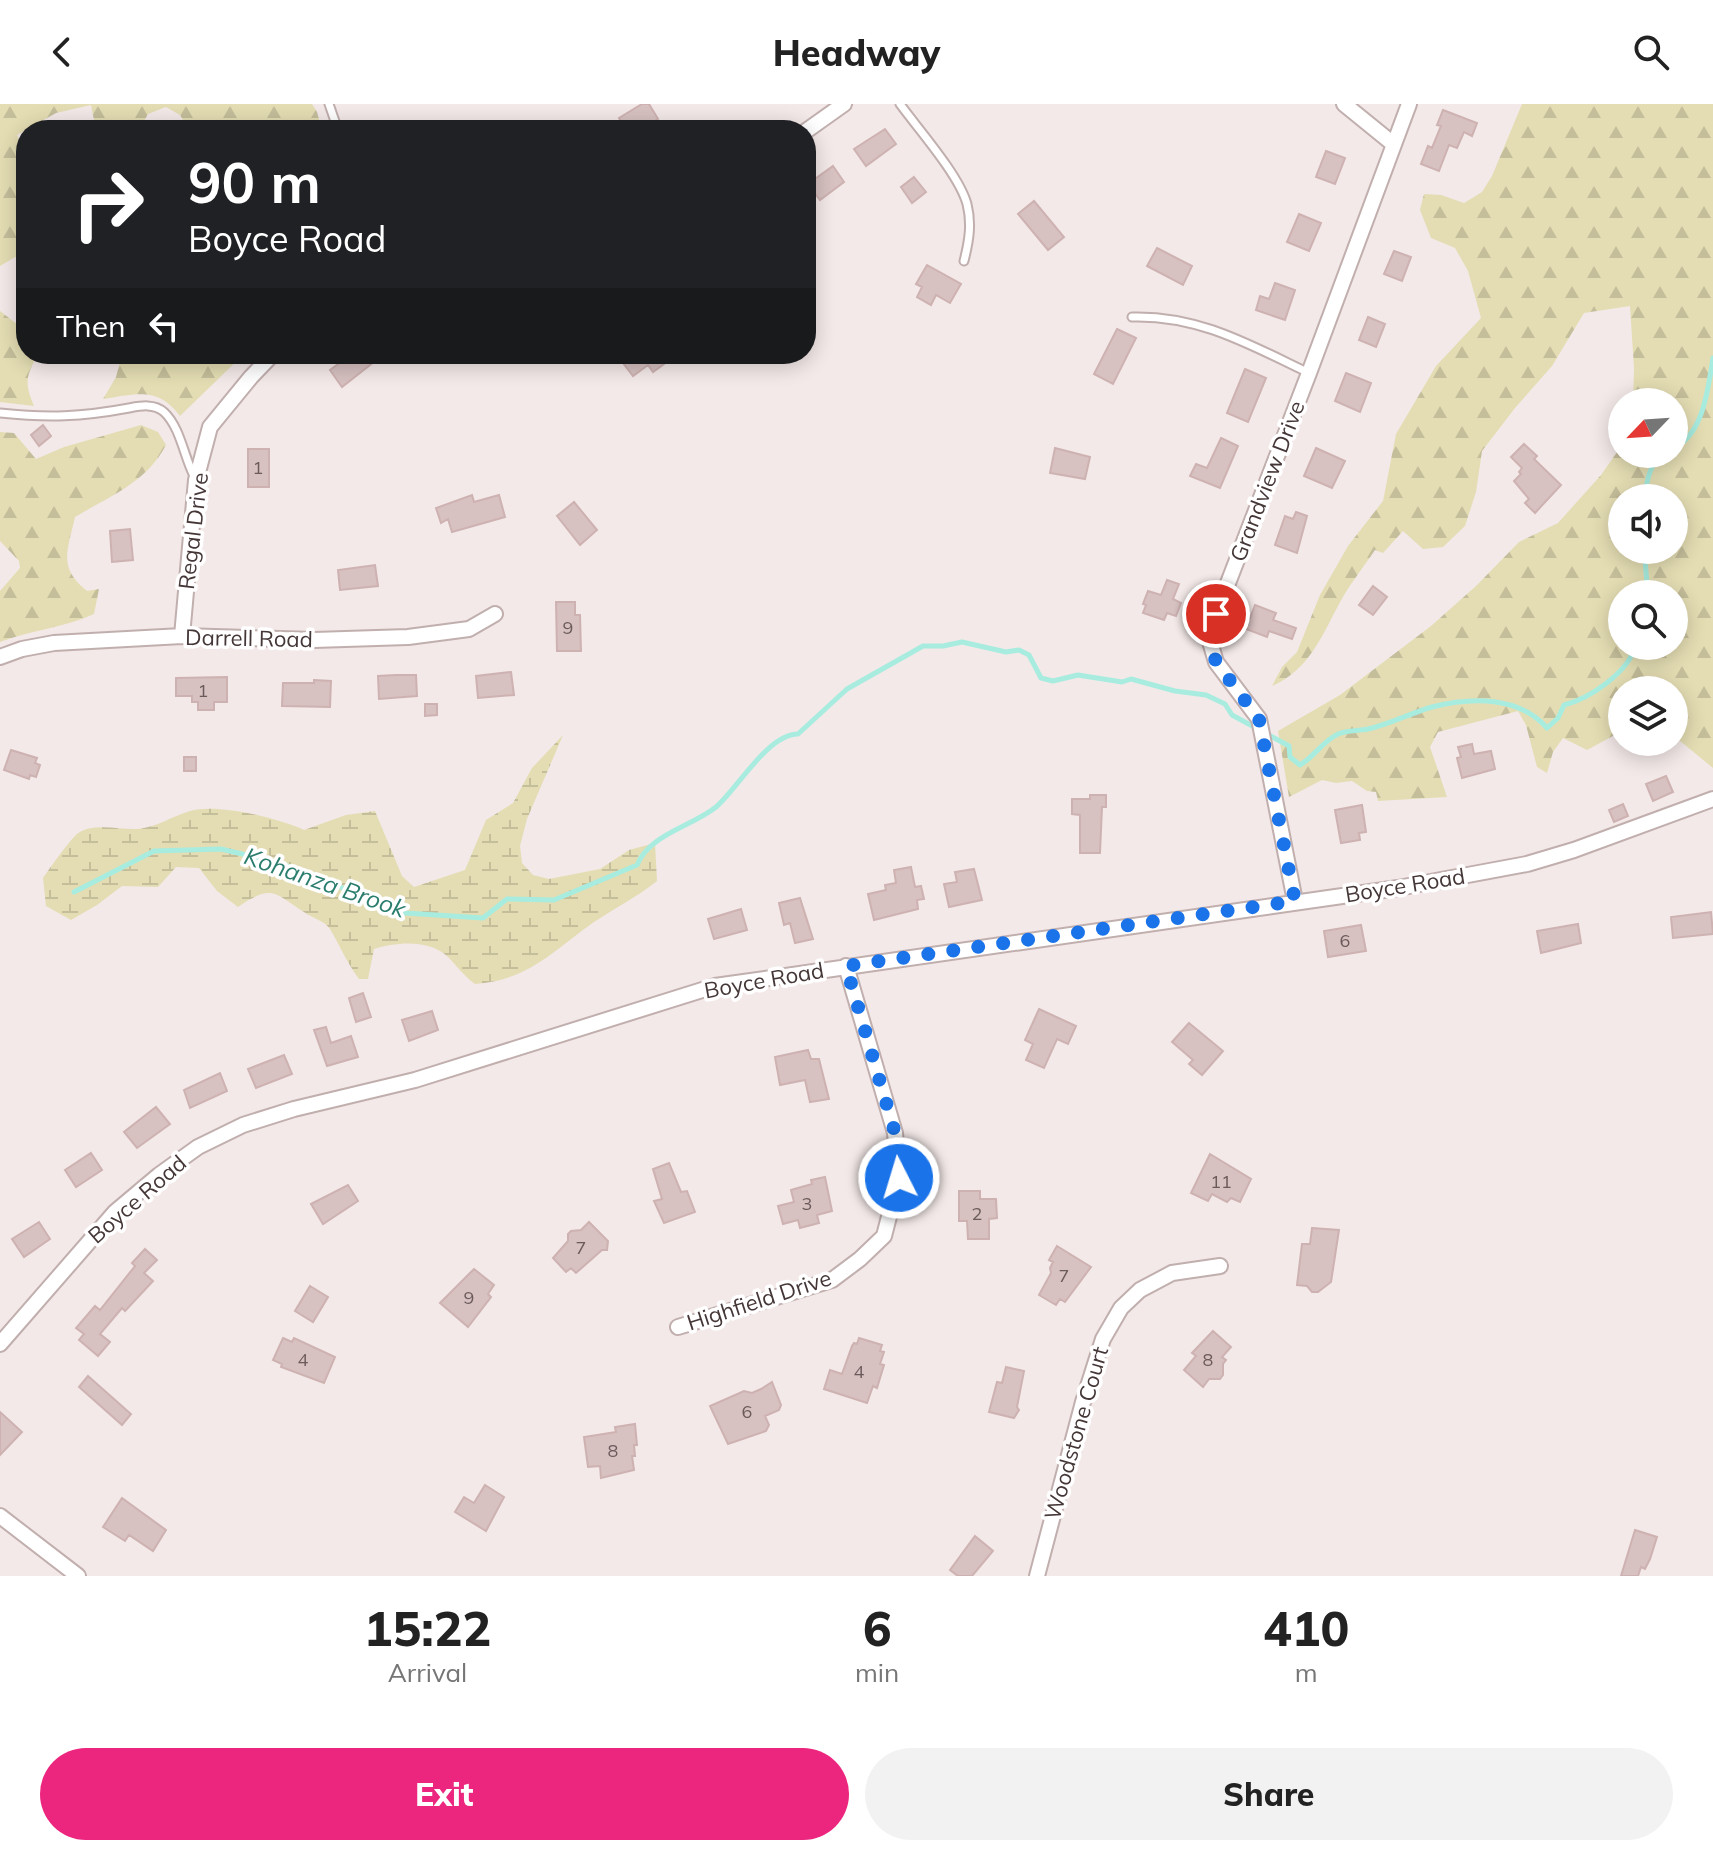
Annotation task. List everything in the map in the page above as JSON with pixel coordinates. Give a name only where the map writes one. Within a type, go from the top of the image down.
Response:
[{"type":"street","points":[[816,124],[844,104]]},
{"type":"street","points":[[1344,104],[1392,143]]},
{"type":"street","name":"Grandview Drive","points":[[1295,901],[1259,719],[1216,662],[1208,635],[1409,104]]},
{"type":"street","name":"Regal Drive","points":[[182,636],[196,480],[210,427],[263,364]]},
{"type":"street","name":"Darrell Road","points":[[0,657],[54,643],[182,636],[314,640],[408,637],[469,629],[495,614]]},
{"type":"street","name":"Boyce Road","points":[[0,1344],[115,1212],[198,1147],[243,1125],[294,1109],[415,1080],[715,986],[1398,888],[1527,864],[1713,799]]},
{"type":"street","name":"Highfield Drive","points":[[678,1327],[832,1280],[884,1236],[899,1178],[895,1133],[846,966]]},
{"type":"street","name":"Woodstone Court","points":[[1037,1576],[1083,1402],[1103,1339],[1121,1308],[1140,1290],[1172,1273],[1220,1266]]},
{"type":"street","points":[[0,1516],[78,1576]]},
{"type":"lane","points":[[900,104],[949,171],[967,202],[971,234],[964,261]]},
{"type":"lane","points":[[1132,317],[1161,316],[1217,330],[1309,373]]},
{"type":"lane","points":[[0,413],[48,418],[86,416],[146,405],[161,409],[172,422],[196,480]]},
{"type":"green space","points":[[0,104],[312,104],[317,112],[319,120],[183,120],[166,107],[148,114],[145,120],[94,120],[91,105],[56,113],[44,120],[16,120],[16,257],[0,266]]},
{"type":"green space","points":[[1522,104],[1713,104],[1713,768],[1688,747],[1688,676],[1608,676],[1608,739],[1587,750],[1563,738],[1553,752],[1547,773],[1537,767],[1526,725],[1518,711],[1438,732],[1430,747],[1447,797],[1378,801],[1376,792],[1367,791],[1352,781],[1336,783],[1322,780],[1289,797],[1278,731],[1340,695],[1431,626],[1519,542],[1558,523],[1608,465],[1608,468],[1688,468],[1688,388],[1633,388],[1630,306],[1584,313],[1552,366],[1482,451],[1476,492],[1465,526],[1443,547],[1423,549],[1403,531],[1383,553],[1375,550],[1347,590],[1305,662],[1272,686],[1282,667],[1297,652],[1320,595],[1348,546],[1383,501],[1396,434],[1436,366],[1481,318],[1468,271],[1455,248],[1431,238],[1420,210],[1424,194],[1441,195],[1464,203],[1482,192],[1492,176]]},
{"type":"green space","points":[[0,311],[16,323],[16,364],[33,364],[28,380],[34,406],[0,402]]},
{"type":"green space","points":[[119,364],[234,364],[180,416],[163,400],[146,394],[103,399],[116,377]]},
{"type":"green space","points":[[141,425],[158,432],[166,445],[158,458],[138,479],[75,517],[68,549],[68,566],[71,574],[87,591],[99,589],[94,614],[0,642],[0,591],[20,568],[19,561],[0,541],[0,432],[14,433],[36,459],[64,447]]},
{"type":"green space","points":[[563,735],[527,819],[520,846],[522,863],[533,875],[549,879],[600,869],[629,850],[655,843],[657,881],[539,962],[511,977],[475,984],[440,951],[422,945],[403,944],[374,949],[368,979],[359,979],[325,924],[272,893],[258,895],[238,907],[217,891],[199,868],[176,867],[158,887],[122,886],[71,920],[46,906],[43,878],[64,849],[83,830],[98,827],[145,828],[202,809],[247,813],[304,830],[346,815],[375,811],[402,876],[414,887],[465,870],[486,820],[513,803],[532,768]]},
{"type":"building","points":[[642,104],[649,104],[658,119],[620,120]]},
{"type":"building","points":[[1443,110],[1477,123],[1472,136],[1464,132],[1457,148],[1449,145],[1439,171],[1421,164],[1441,126],[1437,125]]},
{"type":"building","points":[[885,129],[896,144],[866,166],[854,149]]},
{"type":"building","points":[[1326,151],[1345,158],[1335,184],[1316,177]]},
{"type":"building","points":[[833,166],[844,182],[820,200],[816,195],[816,178]]},
{"type":"building","points":[[914,177],[926,192],[912,203],[901,187]]},
{"type":"building","points":[[1034,201],[1064,237],[1048,250],[1018,214]]},
{"type":"building","points":[[1299,214],[1321,223],[1309,251],[1287,242]]},
{"type":"building","points":[[1157,248],[1192,266],[1183,285],[1147,266]]},
{"type":"building","points":[[1394,251],[1411,257],[1402,281],[1384,274]]},
{"type":"building","points":[[927,265],[961,284],[950,303],[936,295],[931,305],[917,297],[922,287],[916,284]]},
{"type":"building","points":[[1275,283],[1295,290],[1285,320],[1256,310],[1260,296],[1269,299]]},
{"type":"building","points":[[1368,317],[1385,324],[1376,347],[1359,340]]},
{"type":"building","points":[[1117,329],[1136,338],[1113,384],[1094,374]]},
{"type":"building","points":[[338,364],[371,364],[342,387],[330,370]]},
{"type":"building","points":[[624,364],[664,364],[653,372],[648,365],[633,376]]},
{"type":"building","points":[[1245,369],[1266,378],[1248,422],[1227,413]]},
{"type":"building","points":[[1346,373],[1371,383],[1360,412],[1335,401]]},
{"type":"building","points":[[43,425],[51,436],[39,446],[31,435]]},
{"type":"building","points":[[1221,438],[1238,446],[1220,488],[1190,476],[1196,464],[1207,468]]},
{"type":"building","points":[[1524,444],[1537,456],[1534,459],[1561,485],[1535,513],[1525,503],[1529,499],[1514,481],[1522,468],[1511,457]]},
{"type":"building","points":[[1055,448],[1090,457],[1085,479],[1050,473]]},
{"type":"building","points":[[1316,448],[1345,461],[1332,488],[1304,476]]},
{"type":"building","points":[[248,449],[269,449],[269,487],[248,487]]},
{"type":"building","points":[[472,495],[474,502],[499,495],[505,517],[452,532],[448,519],[441,523],[436,508]]},
{"type":"building","points":[[574,502],[597,530],[580,545],[557,516]]},
{"type":"building","points":[[1296,512],[1307,516],[1297,553],[1275,545],[1285,516],[1293,519]]},
{"type":"building","points":[[130,529],[133,560],[112,562],[110,531]]},
{"type":"building","points":[[375,565],[378,586],[340,590],[338,570]]},
{"type":"building","points":[[1167,580],[1179,584],[1173,599],[1181,603],[1176,616],[1167,613],[1164,620],[1143,613],[1148,591],[1161,595]]},
{"type":"building","points":[[1373,586],[1387,597],[1373,615],[1359,605]]},
{"type":"building","points":[[556,602],[575,602],[575,615],[580,615],[581,651],[557,651]]},
{"type":"building","points":[[1255,605],[1276,613],[1273,620],[1296,628],[1292,639],[1269,631],[1267,637],[1246,629]]},
{"type":"building","points":[[511,672],[514,695],[478,698],[476,676]]},
{"type":"building","points":[[416,675],[417,696],[379,699],[378,676]]},
{"type":"building","points":[[227,677],[227,702],[214,702],[214,710],[198,710],[198,702],[192,702],[192,696],[176,696],[176,678]]},
{"type":"building","points":[[314,680],[331,681],[330,707],[282,706],[283,683],[314,683]]},
{"type":"building","points":[[425,704],[437,704],[437,715],[425,716]]},
{"type":"building","points":[[1472,744],[1474,754],[1491,751],[1495,769],[1462,778],[1458,747]]},
{"type":"building","points":[[11,750],[37,758],[35,763],[40,765],[36,777],[30,775],[29,779],[4,770]]},
{"type":"building","points":[[184,757],[196,757],[196,771],[184,771]]},
{"type":"building","points":[[1666,776],[1673,792],[1653,801],[1646,784]]},
{"type":"building","points":[[1090,795],[1106,795],[1106,807],[1102,807],[1100,853],[1080,853],[1080,815],[1072,814],[1072,799],[1090,799]]},
{"type":"building","points":[[1623,804],[1628,816],[1614,822],[1609,810]]},
{"type":"building","points":[[1362,805],[1366,832],[1359,833],[1360,840],[1341,843],[1335,810]]},
{"type":"building","points":[[911,867],[915,887],[921,886],[924,899],[917,900],[918,909],[874,920],[868,894],[886,890],[885,885],[896,883],[894,870]]},
{"type":"building","points":[[974,869],[982,900],[949,907],[944,884],[957,882],[955,872]]},
{"type":"building","points":[[800,898],[813,939],[795,943],[790,923],[784,925],[779,903]]},
{"type":"building","points":[[741,909],[747,930],[714,939],[708,919]]},
{"type":"building","points":[[1711,912],[1713,934],[1673,938],[1671,917]]},
{"type":"building","points":[[1578,924],[1581,943],[1541,953],[1537,931]]},
{"type":"building","points":[[1361,925],[1366,951],[1328,957],[1324,931]]},
{"type":"building","points":[[363,993],[371,1017],[356,1022],[349,998]]},
{"type":"building","points":[[1039,1009],[1076,1026],[1068,1044],[1057,1039],[1044,1068],[1026,1060],[1033,1044],[1025,1040]]},
{"type":"building","points":[[432,1011],[438,1030],[409,1041],[402,1020]]},
{"type":"building","points":[[1189,1023],[1223,1051],[1202,1075],[1189,1064],[1193,1060],[1172,1042]]},
{"type":"building","points":[[326,1027],[331,1043],[351,1036],[358,1057],[327,1066],[314,1030]]},
{"type":"building","points":[[808,1050],[811,1059],[819,1059],[829,1099],[810,1102],[805,1080],[780,1085],[775,1057]]},
{"type":"building","points":[[284,1055],[292,1074],[256,1088],[248,1069]]},
{"type":"building","points":[[220,1073],[227,1091],[190,1108],[184,1090]]},
{"type":"building","points":[[156,1107],[170,1124],[137,1148],[124,1132]]},
{"type":"building","points":[[91,1153],[102,1170],[76,1187],[65,1170]]},
{"type":"building","points":[[1210,1154],[1251,1179],[1240,1202],[1231,1198],[1227,1202],[1212,1194],[1208,1201],[1191,1193]]},
{"type":"building","points":[[669,1163],[681,1192],[687,1191],[695,1212],[664,1223],[654,1201],[662,1199],[653,1169]]},
{"type":"building","points":[[825,1177],[832,1211],[817,1215],[819,1223],[800,1228],[798,1220],[783,1224],[778,1206],[794,1202],[791,1190]]},
{"type":"building","points":[[348,1185],[358,1201],[323,1224],[311,1204]]},
{"type":"building","points":[[959,1191],[980,1191],[980,1199],[996,1199],[997,1218],[989,1219],[989,1239],[968,1239],[967,1221],[959,1221]]},
{"type":"building","points":[[39,1222],[50,1239],[24,1257],[12,1239]]},
{"type":"building","points":[[589,1222],[608,1241],[607,1250],[602,1250],[576,1273],[571,1268],[566,1272],[553,1258],[568,1241],[571,1231],[581,1230]]},
{"type":"building","points":[[1312,1228],[1339,1230],[1331,1282],[1318,1292],[1297,1285],[1302,1244],[1310,1244]]},
{"type":"building","points":[[1057,1246],[1091,1267],[1065,1302],[1060,1299],[1056,1305],[1039,1295],[1051,1273],[1053,1262],[1049,1260]]},
{"type":"building","points":[[145,1249],[157,1260],[144,1273],[153,1281],[125,1311],[122,1308],[100,1334],[110,1342],[98,1356],[79,1340],[84,1334],[76,1328],[95,1306],[100,1310]]},
{"type":"building","points":[[474,1269],[494,1285],[488,1294],[491,1297],[468,1327],[440,1303]]},
{"type":"building","points":[[310,1286],[328,1297],[313,1322],[295,1311]]},
{"type":"building","points":[[1213,1331],[1231,1347],[1222,1357],[1226,1360],[1223,1375],[1220,1379],[1209,1379],[1203,1387],[1184,1370],[1196,1356],[1192,1353]]},
{"type":"building","points":[[283,1338],[292,1342],[294,1338],[335,1357],[324,1383],[281,1367],[282,1364],[273,1360]]},
{"type":"building","points":[[859,1338],[882,1345],[880,1351],[884,1352],[880,1364],[884,1365],[877,1388],[873,1386],[867,1403],[824,1389],[830,1370],[842,1374],[852,1346],[857,1344]]},
{"type":"building","points":[[1006,1367],[1024,1371],[1019,1410],[1014,1418],[989,1412],[997,1382],[1002,1383]]},
{"type":"building","points":[[88,1376],[131,1414],[122,1425],[79,1387]]},
{"type":"building","points":[[772,1382],[781,1405],[779,1410],[765,1416],[769,1425],[766,1431],[728,1444],[710,1406],[744,1391],[752,1393]]},
{"type":"building","points":[[0,1412],[22,1432],[0,1455]]},
{"type":"building","points":[[635,1424],[637,1445],[634,1445],[635,1456],[632,1456],[634,1470],[601,1478],[600,1466],[588,1467],[584,1437],[616,1432],[615,1427]]},
{"type":"building","points":[[485,1485],[504,1497],[486,1531],[455,1512],[464,1497],[474,1503]]},
{"type":"building","points":[[122,1498],[166,1530],[153,1551],[129,1535],[125,1541],[103,1527]]},
{"type":"building","points":[[1635,1530],[1657,1537],[1645,1569],[1641,1567],[1638,1576],[1621,1576]]},
{"type":"building","points":[[975,1536],[993,1551],[972,1576],[958,1576],[950,1570]]},
{"type":"waterway","name":"Kohanza Brook","points":[[1688,436],[1703,409],[1713,358]]},
{"type":"waterway","name":"Kohanza Brook","points":[[1647,484],[1652,468]]},
{"type":"waterway","name":"Kohanza Brook","points":[[1645,564],[1647,580]]},
{"type":"waterway","name":"Kohanza Brook","points":[[74,892],[154,851],[221,849],[280,863],[405,913],[483,918],[507,899],[554,900],[637,865],[643,854],[661,838],[716,807],[776,743],[798,734],[847,689],[923,646],[962,642],[1006,652],[1019,650],[1029,655],[1041,678],[1053,681],[1078,675],[1122,682],[1131,679],[1175,691],[1206,695],[1225,704],[1232,715],[1289,746],[1290,757],[1300,765],[1338,734],[1376,727],[1447,704],[1479,701],[1509,705],[1523,710],[1547,728],[1558,718],[1564,705],[1596,691],[1628,660]]},
{"type":"route","points":[[899,1178],[895,1133],[846,966],[1295,901],[1259,719],[1216,662],[1208,635],[1216,614]]}]
